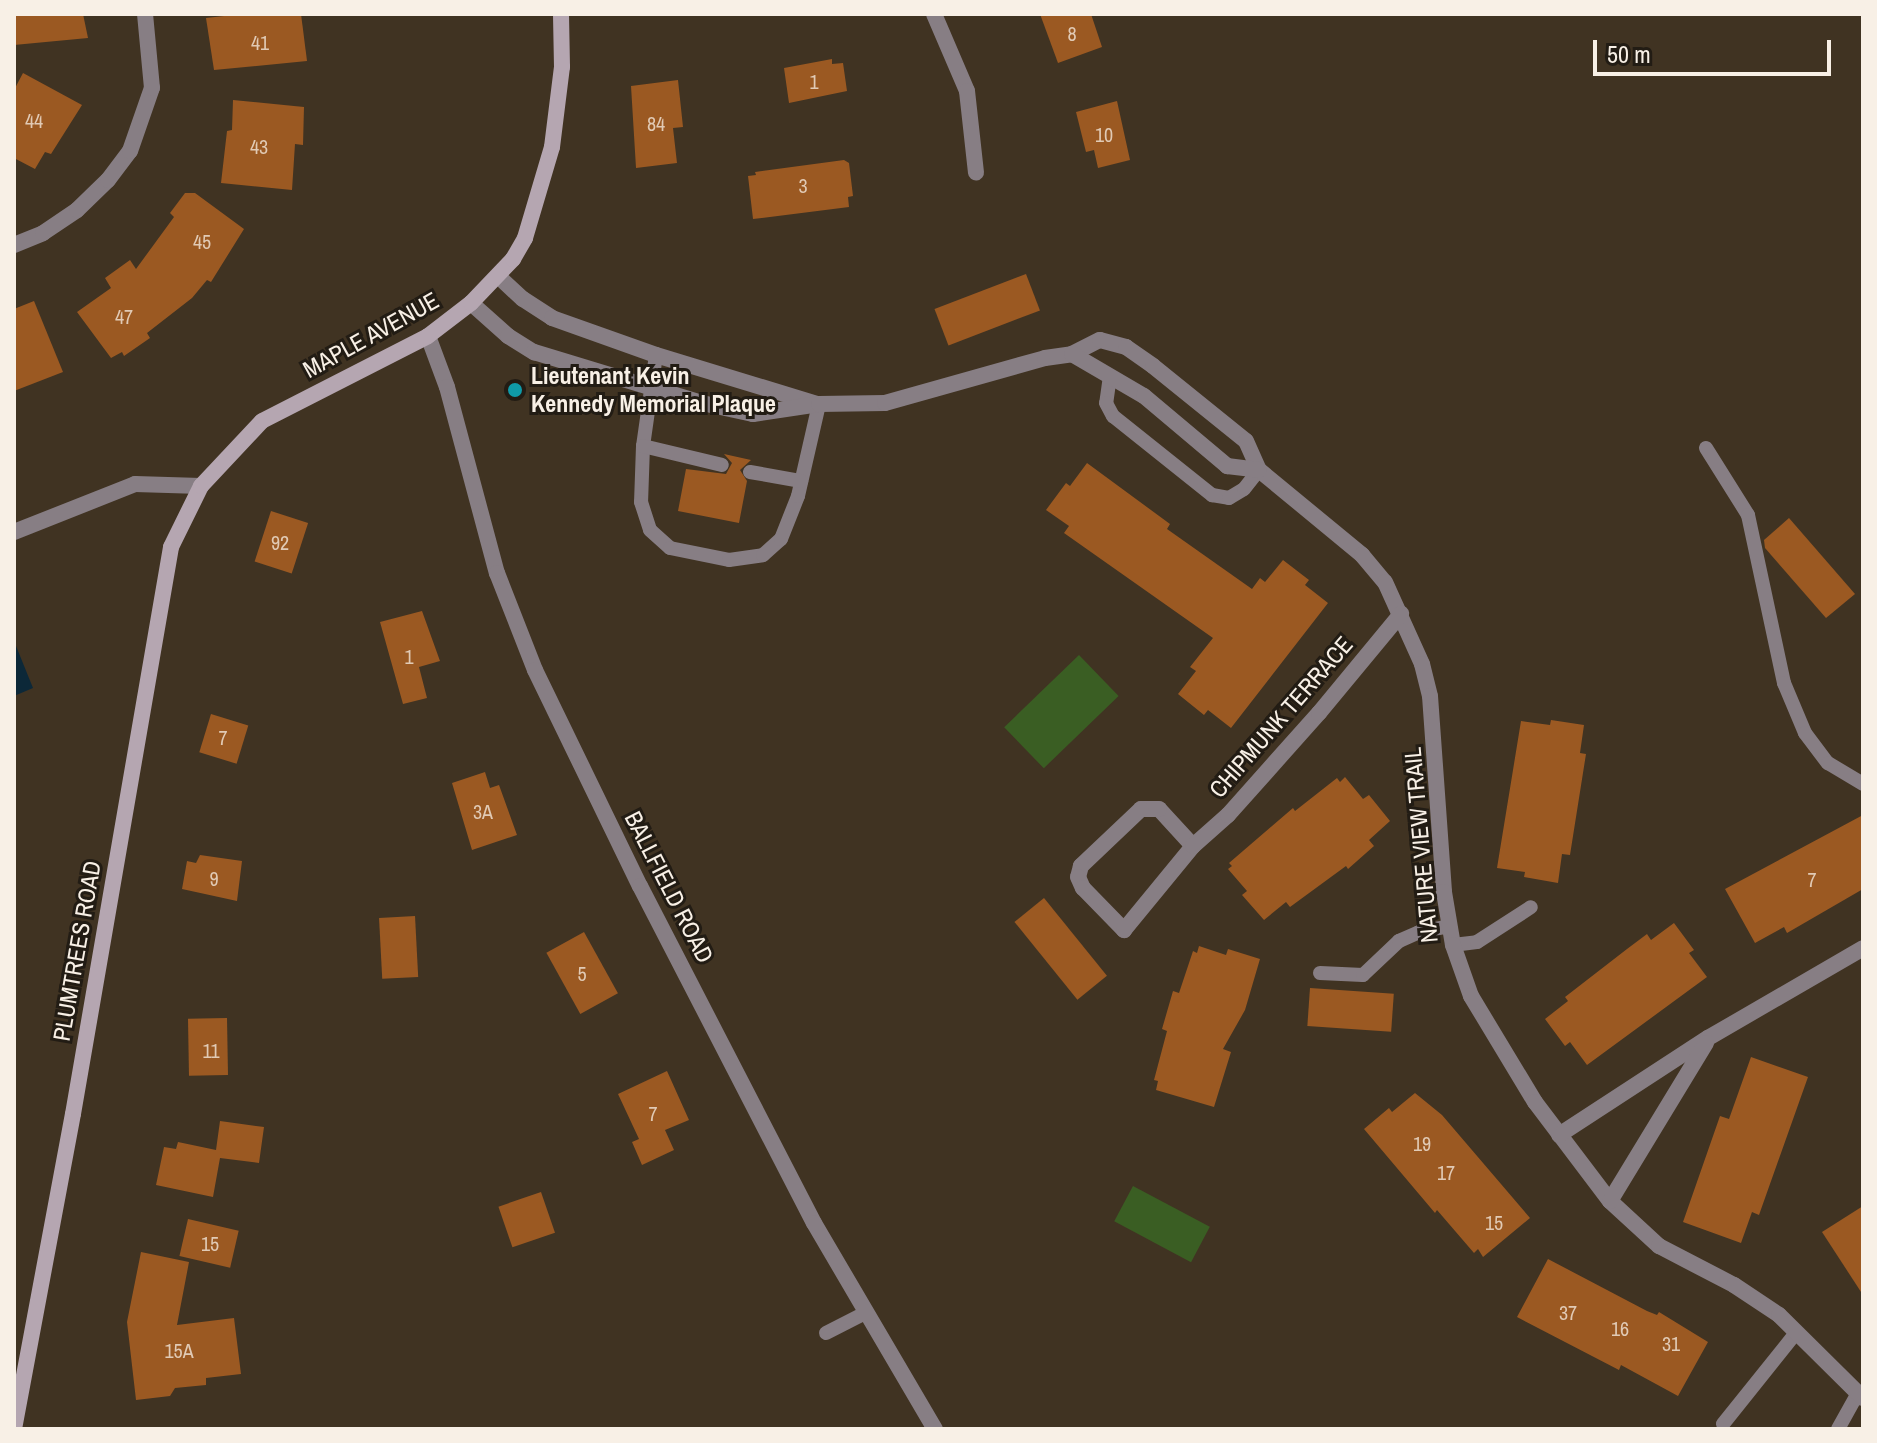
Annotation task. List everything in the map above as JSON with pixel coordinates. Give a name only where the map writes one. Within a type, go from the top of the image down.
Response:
[{"type":"main road","name":"MAPLE AVENUE","points":[[201,486],[262,421],[428,336],[471,303],[498,276],[525,238],[552,147],[562,67],[561,14]]},
{"type":"main road","name":"PLUMTREES ROAD","points":[[14,1429],[86,1039],[171,547],[201,486]]},
{"type":"street","points":[[14,245],[43,233],[77,210],[130,151],[152,88],[145,14]]},
{"type":"street","points":[[934,14],[967,91],[976,173]]},
{"type":"street","name":"NATURE VIEW TRAIL","points":[[498,276],[523,299],[552,318],[656,355],[819,404]]},
{"type":"street","name":"NATURE VIEW TRAIL","points":[[471,303],[508,336],[534,352],[651,388],[753,414],[819,404],[885,403],[1045,358],[1072,354],[1100,340],[1126,347],[1246,441],[1259,470],[1362,555],[1385,582],[1401,614],[1430,696],[1453,945],[1471,996],[1505,1058],[1610,1201],[1659,1246],[1734,1285],[1779,1315],[1860,1395]]},
{"type":"street","name":"BALLFIELD ROAD","points":[[428,336],[447,387],[497,573],[535,670],[640,886],[814,1223],[935,1429]]},
{"type":"street","name":"NATURE VIEW TRAIL","points":[[1072,354],[1144,396],[1227,466],[1259,470]]},
{"type":"street","points":[[14,532],[135,484],[201,486]]},
{"type":"street","name":"CHIPMUNK TERRACE","points":[[1193,846],[1159,809],[1141,809],[1081,866],[1078,877],[1083,888],[1124,930],[1193,846],[1228,815],[1401,614]]},
{"type":"street","points":[[1559,1135],[1708,1038],[1863,948]]},
{"type":"street","points":[[1610,1201],[1708,1038]]},
{"type":"lane","points":[[656,355],[643,446],[641,502],[650,530],[670,548],[729,560],[763,555],[781,539],[801,481],[819,404]]},
{"type":"lane","points":[[1110,376],[1106,403],[1113,416],[1212,495],[1229,498],[1244,489],[1259,470]]},
{"type":"lane","points":[[643,446],[722,465]]},
{"type":"lane","points":[[1706,448],[1748,515],[1784,683],[1805,733],[1828,763],[1863,784]]},
{"type":"lane","points":[[750,472],[801,481]]},
{"type":"lane","points":[[1453,945],[1477,942],[1531,907]]},
{"type":"lane","points":[[1320,973],[1363,975],[1399,941],[1419,932],[1449,926]]},
{"type":"lane","points":[[826,1333],[865,1313]]},
{"type":"lane","points":[[1723,1424],[1796,1333]]},
{"type":"lane","points":[[1838,1429],[1860,1395]]},
{"type":"green space","points":[[1079,655],[1119,696],[1044,768],[1004,727]]},
{"type":"green space","points":[[1133,1186],[1210,1227],[1191,1262],[1114,1221]]},
{"type":"water","points":[[14,641],[33,688],[14,696]]},
{"type":"building","points":[[14,14],[83,14],[88,38],[14,45]]},
{"type":"building","points":[[242,14],[301,14],[307,61],[214,70],[206,18]]},
{"type":"building","points":[[1040,14],[1091,14],[1102,47],[1058,63]]},
{"type":"building","points":[[832,59],[832,64],[843,63],[847,91],[789,103],[784,68]]},
{"type":"building","points":[[23,73],[82,105],[51,154],[45,152],[35,169],[14,158],[14,90]]},
{"type":"building","points":[[678,80],[683,127],[673,128],[677,163],[636,168],[631,86]]},
{"type":"building","points":[[233,100],[304,107],[303,145],[295,144],[292,190],[221,183],[227,131],[232,130]]},
{"type":"building","points":[[1117,101],[1130,160],[1098,168],[1094,150],[1086,152],[1076,112]]},
{"type":"building","points":[[844,160],[849,163],[853,196],[848,197],[849,207],[753,219],[748,176],[756,175],[755,172]]},
{"type":"building","points":[[185,193],[195,193],[244,229],[211,282],[207,280],[192,298],[147,333],[150,338],[124,356],[122,352],[111,358],[77,312],[111,288],[105,278],[130,260],[136,269],[174,217],[170,213]]},
{"type":"building","points":[[1026,274],[1040,310],[948,346],[935,309]]},
{"type":"building","points":[[34,301],[63,372],[14,391],[14,309]]},
{"type":"building","points":[[724,454],[751,460],[740,470],[747,481],[739,523],[678,511],[686,469],[726,474],[732,463]]},
{"type":"building","points":[[1087,463],[1170,524],[1167,529],[1252,589],[1260,578],[1265,582],[1283,560],[1309,580],[1305,585],[1328,603],[1231,728],[1208,710],[1204,715],[1178,694],[1196,671],[1190,667],[1213,638],[1064,533],[1069,526],[1046,510],[1066,483],[1070,486]]},
{"type":"building","points":[[271,511],[308,523],[292,573],[255,561]]},
{"type":"building","points":[[1789,518],[1855,594],[1826,618],[1765,548],[1764,540]]},
{"type":"building","points":[[422,611],[440,661],[419,667],[427,698],[403,704],[380,622]]},
{"type":"building","points":[[211,714],[248,725],[237,764],[199,752]]},
{"type":"building","points":[[1551,720],[1584,725],[1580,753],[1586,754],[1570,855],[1562,854],[1558,883],[1524,877],[1525,872],[1497,868],[1521,721],[1550,725]]},
{"type":"building","points":[[485,772],[490,788],[499,785],[517,835],[472,850],[452,783]]},
{"type":"building","points":[[1345,777],[1363,799],[1369,795],[1390,821],[1369,840],[1374,846],[1348,869],[1346,866],[1290,907],[1286,902],[1264,920],[1242,895],[1247,891],[1228,869],[1232,866],[1229,863],[1293,808],[1295,811],[1337,778],[1340,782]]},
{"type":"building","points":[[1863,815],[1863,889],[1787,933],[1784,927],[1755,943],[1725,889]]},
{"type":"building","points":[[200,855],[242,861],[237,901],[182,889],[187,861],[196,863]]},
{"type":"building","points":[[1044,898],[1107,976],[1077,1000],[1014,922]]},
{"type":"building","points":[[415,916],[418,977],[382,979],[379,918]]},
{"type":"building","points":[[1674,923],[1694,950],[1689,953],[1707,977],[1587,1065],[1570,1042],[1565,1046],[1545,1019],[1568,1001],[1565,997],[1647,934],[1651,940]]},
{"type":"building","points":[[584,932],[618,993],[580,1014],[546,953]]},
{"type":"building","points":[[1199,946],[1226,955],[1228,949],[1260,959],[1245,1010],[1223,1049],[1231,1052],[1214,1107],[1156,1090],[1158,1081],[1154,1080],[1167,1031],[1162,1029],[1173,991],[1179,993],[1193,951],[1197,953]]},
{"type":"building","points":[[1310,988],[1394,994],[1391,1032],[1307,1026]]},
{"type":"building","points":[[227,1018],[228,1075],[189,1076],[188,1019]]},
{"type":"building","points":[[1751,1057],[1808,1077],[1759,1215],[1752,1212],[1741,1243],[1683,1222],[1720,1116],[1729,1119]]},
{"type":"building","points":[[667,1071],[689,1120],[665,1130],[674,1150],[642,1165],[632,1142],[639,1139],[618,1094]]},
{"type":"building","points":[[1415,1093],[1442,1115],[1530,1218],[1483,1257],[1478,1249],[1474,1253],[1437,1210],[1435,1213],[1364,1129],[1389,1108],[1392,1112]]},
{"type":"building","points":[[220,1121],[264,1127],[259,1163],[220,1158],[213,1197],[156,1185],[164,1147],[176,1149],[178,1142],[216,1150]]},
{"type":"building","points":[[541,1192],[555,1233],[512,1247],[498,1207]]},
{"type":"building","points":[[1863,1206],[1863,1295],[1822,1232]]},
{"type":"building","points":[[188,1219],[239,1231],[230,1268],[179,1256]]},
{"type":"building","points":[[141,1252],[189,1262],[177,1325],[234,1318],[241,1374],[206,1378],[206,1385],[175,1388],[170,1396],[136,1400],[127,1322]]},
{"type":"building","points":[[1548,1259],[1647,1311],[1657,1315],[1659,1312],[1708,1342],[1678,1396],[1621,1365],[1619,1370],[1517,1317]]},
{"type":"place","name":"Lieutenant Kevin Kennedy Memorial Plaque","points":[[515,390]]}]
